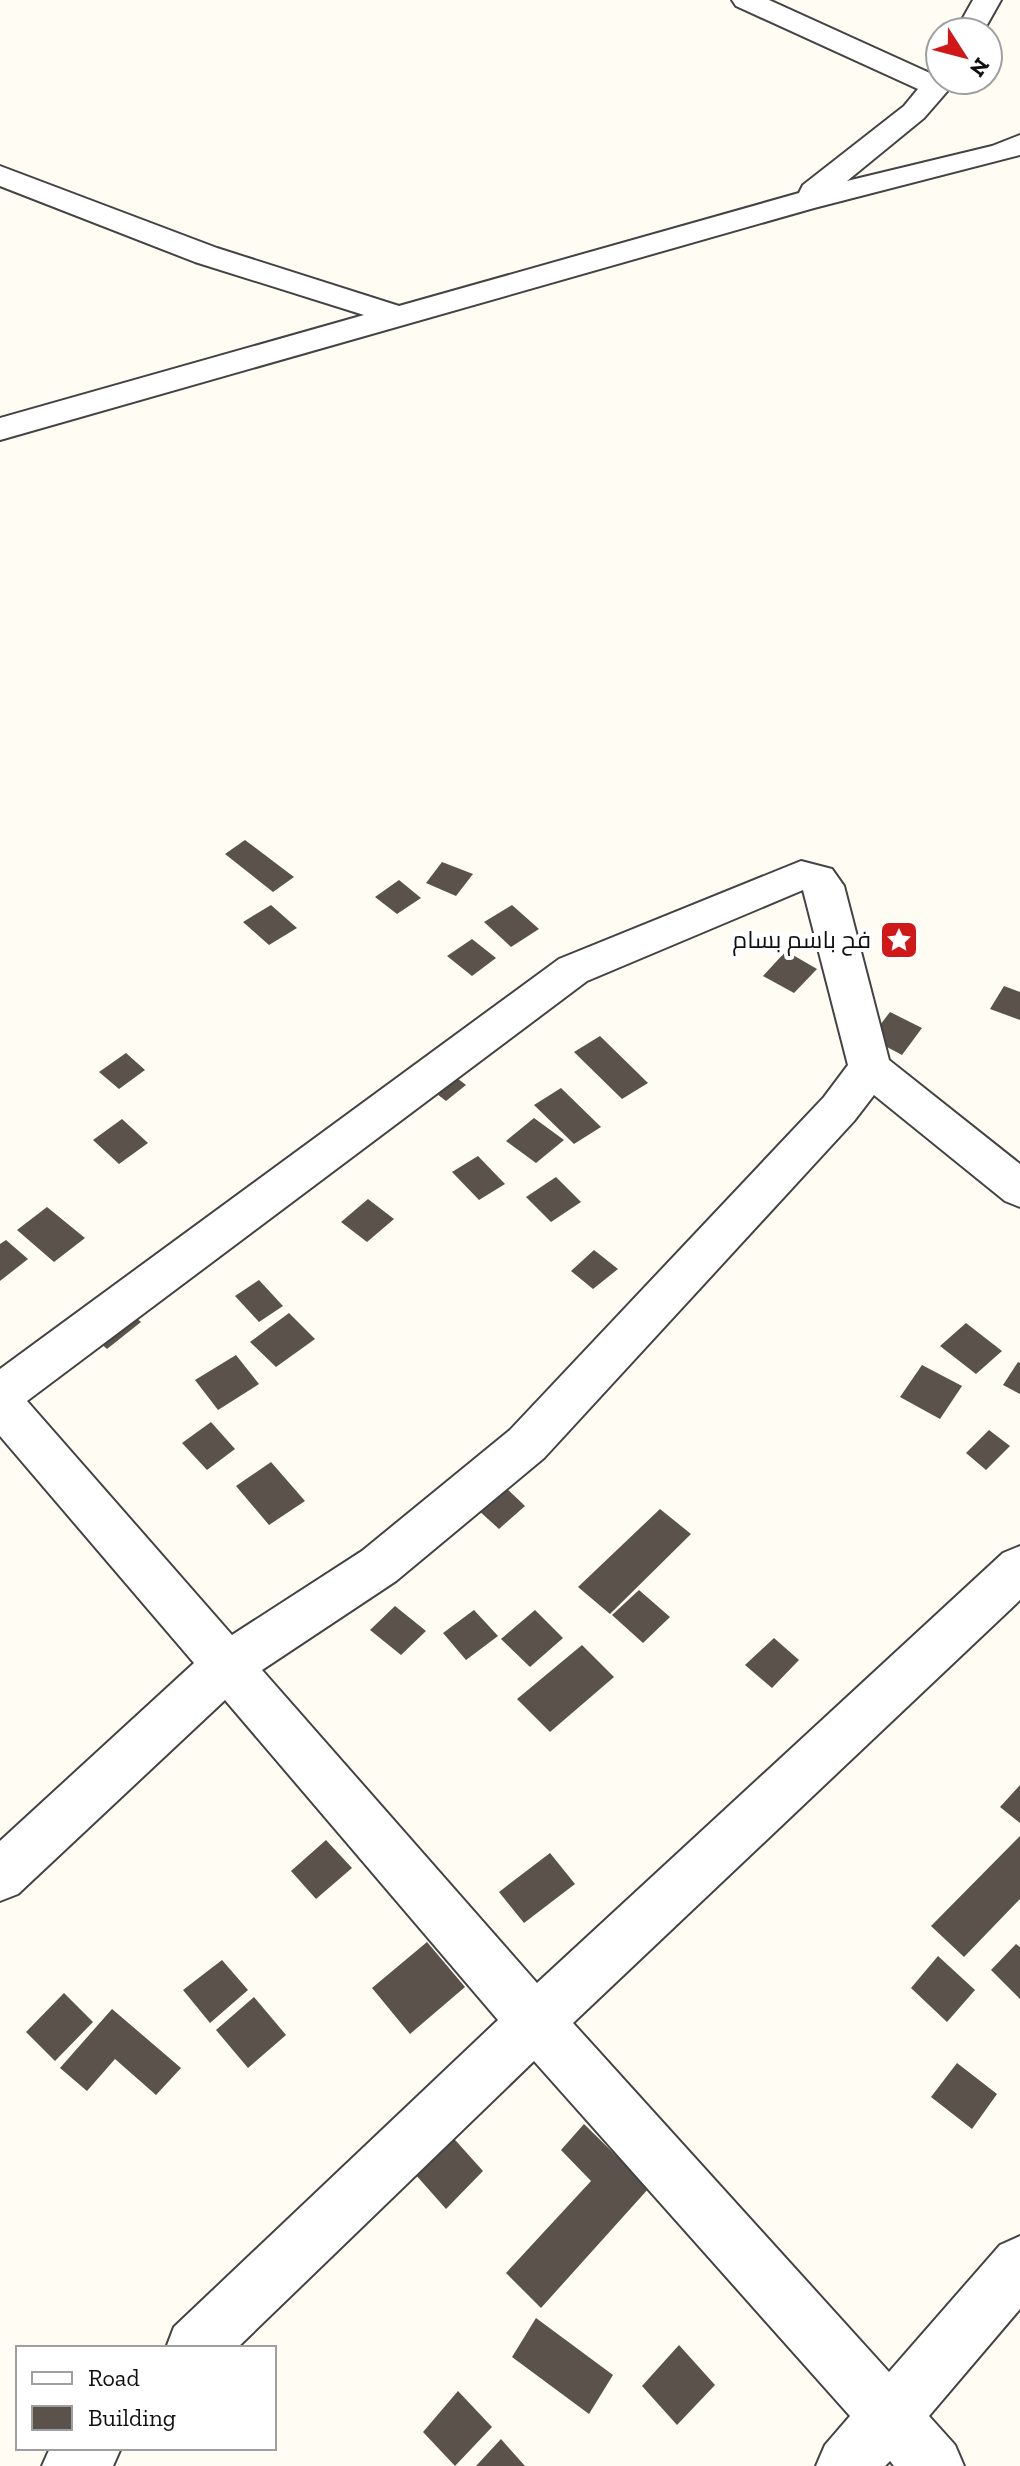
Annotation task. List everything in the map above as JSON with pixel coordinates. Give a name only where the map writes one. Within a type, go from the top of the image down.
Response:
[{"type":"street","points":[[746,0],[924,76]]},
{"type":"street","points":[[803,201],[914,112],[928,96]]},
{"type":"street","points":[[0,429],[803,201],[1011,148],[1020,178]]},
{"type":"street","points":[[0,175],[206,255],[402,317]]},
{"type":"street","points":[[0,1395],[573,970],[801,875],[818,879],[824,886],[870,1068],[1020,1189]]},
{"type":"street","points":[[0,1876],[227,1665],[379,1566],[527,1444],[839,1109],[870,1068]]},
{"type":"street","points":[[0,1403],[535,2022],[888,2419],[934,2466]]},
{"type":"street","points":[[197,2346],[535,2022],[1020,1568]]},
{"type":"street","points":[[846,2466],[1020,2265]]},
{"type":"street","points":[[72,2466],[89,2450]]},
{"type":"building","points":[[245,840],[294,877],[273,892],[225,854]]},
{"type":"building","points":[[442,862],[473,874],[456,896],[426,883]]},
{"type":"building","points":[[399,880],[421,898],[397,914],[375,897]]},
{"type":"building","points":[[271,905],[297,928],[269,945],[243,922]]},
{"type":"building","points":[[512,905],[539,929],[511,947],[484,922]]},
{"type":"building","points":[[472,939],[496,958],[472,976],[447,956]]},
{"type":"building","points":[[786,951],[817,969],[794,993],[763,976]]},
{"type":"building","points":[[1004,986],[1020,992],[1020,1020],[990,1009]]},
{"type":"building","points":[[890,1012],[922,1028],[902,1055],[870,1038]]},
{"type":"building","points":[[600,1036],[648,1083],[622,1099],[574,1052]]},
{"type":"building","points":[[126,1053],[145,1070],[119,1089],[99,1072]]},
{"type":"building","points":[[444,1068],[466,1085],[446,1101],[424,1084]]},
{"type":"building","points":[[561,1088],[601,1127],[574,1144],[534,1105]]},
{"type":"building","points":[[534,1118],[564,1140],[536,1163],[506,1141]]},
{"type":"building","points":[[122,1119],[148,1143],[119,1164],[93,1140]]},
{"type":"building","points":[[478,1156],[505,1184],[479,1200],[452,1172]]},
{"type":"building","points":[[556,1177],[581,1202],[551,1222],[526,1197]]},
{"type":"building","points":[[368,1199],[394,1219],[367,1242],[341,1222]]},
{"type":"building","points":[[47,1207],[85,1238],[54,1262],[17,1230]]},
{"type":"building","points":[[6,1240],[28,1259],[0,1281],[0,1244]]},
{"type":"building","points":[[594,1250],[618,1269],[593,1289],[571,1271]]},
{"type":"building","points":[[259,1280],[283,1306],[259,1322],[235,1296]]},
{"type":"building","points":[[115,1300],[141,1322],[107,1349],[81,1326]]},
{"type":"building","points":[[289,1313],[315,1339],[276,1367],[250,1342]]},
{"type":"building","points":[[966,1323],[1002,1351],[976,1374],[940,1346]]},
{"type":"building","points":[[236,1355],[259,1384],[218,1410],[195,1380]]},
{"type":"building","points":[[1020,1363],[1020,1394],[1003,1385]]},
{"type":"building","points":[[922,1365],[962,1386],[940,1419],[900,1397]]},
{"type":"building","points":[[211,1422],[235,1449],[207,1470],[182,1443]]},
{"type":"building","points":[[989,1430],[1010,1446],[986,1470],[966,1453]]},
{"type":"building","points":[[271,1462],[305,1501],[269,1525],[236,1486]]},
{"type":"building","points":[[503,1485],[525,1506],[499,1529],[477,1509]]},
{"type":"building","points":[[660,1509],[691,1534],[610,1614],[578,1587]]},
{"type":"building","points":[[639,1590],[670,1617],[643,1643],[612,1615]]},
{"type":"building","points":[[395,1606],[426,1631],[401,1655],[370,1630]]},
{"type":"building","points":[[474,1610],[498,1636],[466,1660],[443,1633]]},
{"type":"building","points":[[535,1610],[563,1638],[530,1667],[501,1639]]},
{"type":"building","points":[[774,1638],[799,1660],[772,1688],[745,1665]]},
{"type":"building","points":[[582,1645],[614,1677],[550,1732],[517,1699]]},
{"type":"building","points":[[1020,1785],[1020,1823],[1000,1807]]},
{"type":"building","points":[[1020,1836],[1020,1899],[964,1957],[931,1926]]},
{"type":"building","points":[[326,1840],[352,1868],[316,1899],[291,1871]]},
{"type":"building","points":[[550,1853],[575,1884],[524,1923],[499,1892]]},
{"type":"building","points":[[427,1942],[465,1987],[410,2034],[372,1988]]},
{"type":"building","points":[[1016,1944],[1020,1947],[1020,1999],[991,1970]]},
{"type":"building","points":[[938,1956],[975,1990],[947,2022],[911,1988]]},
{"type":"building","points":[[222,1960],[248,1990],[210,2023],[183,1990]]},
{"type":"building","points":[[64,1993],[93,2022],[55,2061],[26,2032]]},
{"type":"building","points":[[254,1997],[286,2035],[248,2068],[216,2030]]},
{"type":"building","points":[[112,2009],[181,2068],[156,2095],[115,2059],[87,2091],[60,2068]]},
{"type":"building","points":[[957,2063],[997,2094],[972,2129],[931,2097]]},
{"type":"building","points":[[430,2112],[483,2171],[446,2209],[392,2148]]},
{"type":"building","points":[[584,2124],[649,2188],[541,2308],[506,2273],[591,2181],[561,2150]]},
{"type":"building","points":[[536,2318],[613,2375],[589,2414],[512,2357]]},
{"type":"building","points":[[679,2345],[715,2385],[677,2425],[642,2386]]},
{"type":"building","points":[[458,2391],[492,2427],[455,2466],[423,2432]]},
{"type":"building","points":[[501,2439],[525,2466],[476,2466]]},
{"type":"place","name":"فح باسم بسام","points":[[899,940]]}]
